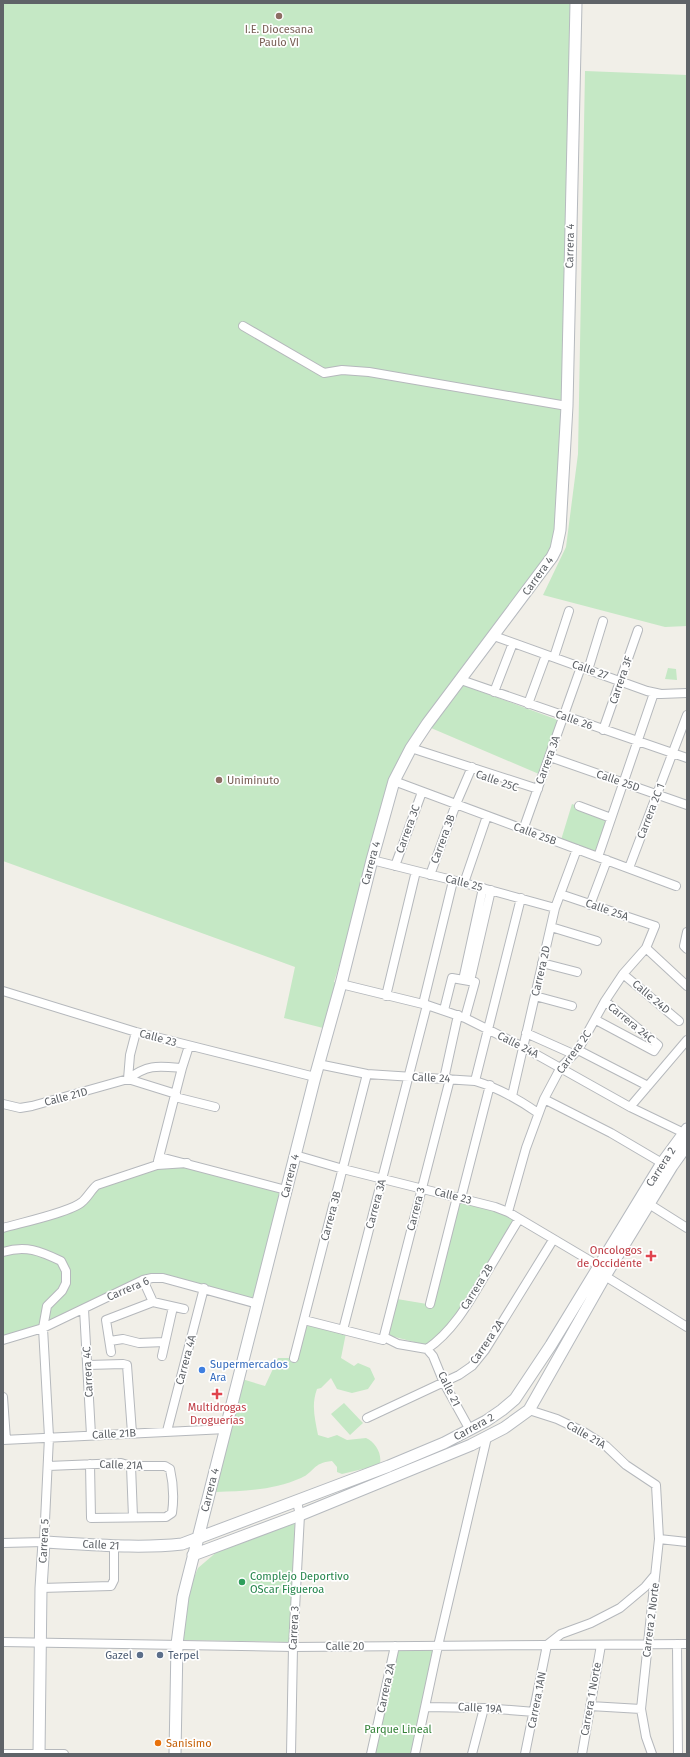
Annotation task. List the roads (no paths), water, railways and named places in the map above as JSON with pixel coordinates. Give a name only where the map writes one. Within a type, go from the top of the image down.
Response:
[{"type":"main road","name":"Carrera 4","points":[[175,1754],[177,1644],[183,1597],[318,1064],[341,984],[372,860],[394,781],[411,748],[552,558],[556,549],[560,530],[567,406],[576,3]]},
{"type":"main road","name":"Carrera 2","points":[[198,1540],[389,1466],[470,1430],[486,1421],[515,1399],[551,1345],[662,1163],[686,1131]]},
{"type":"main road","name":"Carrera 2","points":[[193,1555],[300,1515],[487,1437],[504,1428],[529,1410],[605,1276],[672,1166],[687,1145]]},
{"type":"main road","name":"Calle 21","points":[[44,1542],[114,1546],[162,1546],[182,1544],[198,1540]]},
{"type":"main road","name":"Carrera 5","points":[[39,1754],[41,1588],[44,1542]]},
{"type":"street","points":[[243,326],[324,373],[342,370],[368,372],[567,406]]},
{"type":"street","points":[[528,704],[569,610]]},
{"type":"street","name":"Carrera 3A","points":[[523,830],[564,716],[603,621]]},
{"type":"street","name":"Carrera 3F","points":[[603,730],[638,630]]},
{"type":"street","name":"Calle 27","points":[[494,636],[654,693],[687,693]]},
{"type":"street","points":[[494,692],[513,643]]},
{"type":"street","name":"Calle 26","points":[[461,680],[687,758]]},
{"type":"street","points":[[598,857],[654,693]]},
{"type":"street","name":"Carrera 2C 1","points":[[629,868],[687,715]]},
{"type":"street","name":"Calle 25C","points":[[411,748],[537,792]]},
{"type":"street","name":"Calle 25D","points":[[550,757],[687,805]]},
{"type":"street","points":[[456,804],[471,769]]},
{"type":"street","name":"Calle 25B","points":[[394,781],[676,886]]},
{"type":"street","name":"Carrera 3C","points":[[395,866],[422,792]]},
{"type":"street","name":"Carrera 3B","points":[[430,875],[456,804]]},
{"type":"street","points":[[579,806],[611,818]]},
{"type":"street","points":[[464,883],[487,816]]},
{"type":"street","name":"Carrera 2D","points":[[512,1096],[555,908],[577,849]]},
{"type":"street","name":"Calle 25","points":[[372,860],[453,880],[555,908]]},
{"type":"street","points":[[590,905],[607,860]]},
{"type":"street","name":"Carrera 3B","points":[[386,996],[416,871]]},
{"type":"street","points":[[409,1077],[453,880]]},
{"type":"street","points":[[466,980],[487,889]]},
{"type":"street","name":"Calle 25A","points":[[560,894],[655,926]]},
{"type":"street","points":[[475,1081],[521,898]]},
{"type":"street","name":"Carrera 2C","points":[[508,1212],[526,1148],[544,1099],[561,1068],[575,1052],[623,974],[646,948],[655,926]]},
{"type":"street","points":[[551,927],[597,941]]},
{"type":"street","points":[[687,932],[684,946],[687,949]]},
{"type":"street","points":[[646,948],[687,986]]},
{"type":"street","points":[[542,963],[577,972]]},
{"type":"street","name":"Calle 24D","points":[[623,974],[679,1021]]},
{"type":"street","points":[[444,1010],[452,978],[475,982],[462,1017],[447,1079]]},
{"type":"street","name":"Calle 24A","points":[[341,984],[444,1010],[462,1017],[523,1047],[630,1107],[686,1131]]},
{"type":"street","name":"Calle 23","points":[[3,991],[136,1032],[315,1077]]},
{"type":"street","points":[[535,996],[572,1006]]},
{"type":"street","name":"Carrera 24C","points":[[596,1020],[654,1051],[658,1045],[605,1001]]},
{"type":"street","points":[[136,1032],[130,1056],[128,1078],[215,1107]]},
{"type":"street","points":[[526,1033],[575,1052],[648,1086]]},
{"type":"street","points":[[630,1107],[687,1040]]},
{"type":"street","points":[[157,1165],[189,1046]]},
{"type":"street","name":"Calle 24","points":[[318,1064],[367,1074],[475,1081],[490,1085],[512,1096],[538,1113]]},
{"type":"street","name":"Calle 21D","points":[[3,1104],[20,1108],[32,1106],[128,1078],[140,1070],[154,1066],[182,1068]]},
{"type":"street","name":"Carrera 3B","points":[[294,1358],[367,1074]]},
{"type":"street","name":"Carrera 3A","points":[[343,1330],[409,1077]]},
{"type":"street","name":"Carrera 3","points":[[383,1338],[447,1079]]},
{"type":"street","points":[[430,1304],[490,1085]]},
{"type":"street","points":[[544,1099],[591,1123],[662,1163]]},
{"type":"street","name":"Calle 23","points":[[295,1155],[508,1212],[599,1266]]},
{"type":"street","points":[[160,1157],[286,1190]]},
{"type":"street","points":[[3,1228],[62,1212],[82,1202],[96,1185],[157,1165],[187,1164]]},
{"type":"street","points":[[649,1204],[687,1228]]},
{"type":"street","name":"Carrera 2B","points":[[426,1349],[441,1338],[452,1327],[519,1219]]},
{"type":"street","name":"Carrera 2A","points":[[367,1418],[444,1383],[466,1371],[481,1355],[553,1240]]},
{"type":"street","name":"Carrera 5","points":[[3,1252],[16,1248],[41,1251],[61,1261],[66,1271],[66,1283],[62,1291],[47,1306],[43,1328],[49,1438],[44,1542]]},
{"type":"street","points":[[605,1276],[687,1327]]},
{"type":"street","name":"Carrera 6","points":[[3,1340],[43,1328],[143,1280],[152,1278],[163,1278],[204,1288],[258,1304]]},
{"type":"street","points":[[143,1280],[152,1302]]},
{"type":"street","name":"Carrera 4A","points":[[167,1431],[204,1288]]},
{"type":"street","points":[[111,1352],[106,1320],[152,1302],[184,1309]]},
{"type":"street","points":[[162,1356],[173,1307]]},
{"type":"street","name":"Carrera 4C","points":[[84,1309],[91,1435]]},
{"type":"street","points":[[304,1320],[383,1338],[398,1344],[426,1349]]},
{"type":"street","points":[[110,1341],[123,1339],[139,1342],[165,1342]]},
{"type":"street","name":"Calle 21","points":[[426,1349],[434,1356],[444,1383],[470,1430]]},
{"type":"street","points":[[88,1365],[127,1365],[132,1433]]},
{"type":"street","points":[[3,1397],[5,1440]]},
{"type":"street","name":"Calle 21A","points":[[529,1410],[557,1419],[584,1432],[606,1446],[626,1465],[656,1485]]},
{"type":"street","name":"Calle 21B","points":[[5,1440],[226,1429]]},
{"type":"street","name":"Carrera 2","points":[[415,1754],[438,1646],[487,1437]]},
{"type":"street","name":"Calle 21A","points":[[48,1466],[121,1463],[131,1466],[165,1466],[170,1468],[173,1506],[172,1513],[166,1517],[133,1517]]},
{"type":"street","points":[[90,1464],[91,1518],[133,1517],[131,1466]]},
{"type":"street","name":"Carrera 2 Norte","points":[[652,1754],[646,1737],[641,1709],[657,1573],[659,1539],[656,1485]]},
{"type":"street","name":"Carrera 3","points":[[291,1754],[293,1647],[300,1515],[297,1502]]},
{"type":"street","points":[[659,1539],[687,1542]]},
{"type":"street","name":"Calle 21","points":[[3,1543],[44,1542]]},
{"type":"street","points":[[41,1588],[111,1586],[114,1580],[114,1546]]},
{"type":"street","points":[[547,1645],[561,1634],[591,1623],[620,1608],[645,1587],[657,1573]]},
{"type":"street","name":"Calle 20","points":[[3,1642],[293,1647],[684,1644]]},
{"type":"street","points":[[678,1754],[684,1644]]},
{"type":"street","name":"Carrera 1AN","points":[[525,1754],[535,1712],[547,1645]]},
{"type":"street","name":"Carrera 1 Norte","points":[[582,1754],[601,1645]]},
{"type":"street","name":"Carrera 2A","points":[[371,1754],[395,1646]]},
{"type":"street","points":[[590,1706],[641,1709]]},
{"type":"street","name":"Calle 19A","points":[[425,1707],[484,1708],[535,1712]]},
{"type":"street","points":[[472,1754],[484,1708]]},
{"type":"street","points":[[3,1754],[64,1754]]},
{"type":"place","name":"I.E. Diocesana Paulo VI","points":[[279,16]]},
{"type":"place","name":"Uniminuto","points":[[219,780]]},
{"type":"place","name":"Oncologos de Occidente","points":[[651,1256]]},
{"type":"place","name":"Supermercados Ara","points":[[202,1370]]},
{"type":"place","name":"Multidrogas Droguerías","points":[[217,1394]]},
{"type":"place","name":"Complejo Deportivo OScar Figueroa","points":[[242,1582]]},
{"type":"place","name":"Gazel","points":[[140,1655]]},
{"type":"place","name":"Terpel","points":[[160,1655]]},
{"type":"place","name":"Sanisimo","points":[[158,1743]]},
{"type":"park label","name":"Parque Lineal","points":[[398,1729]]}]
